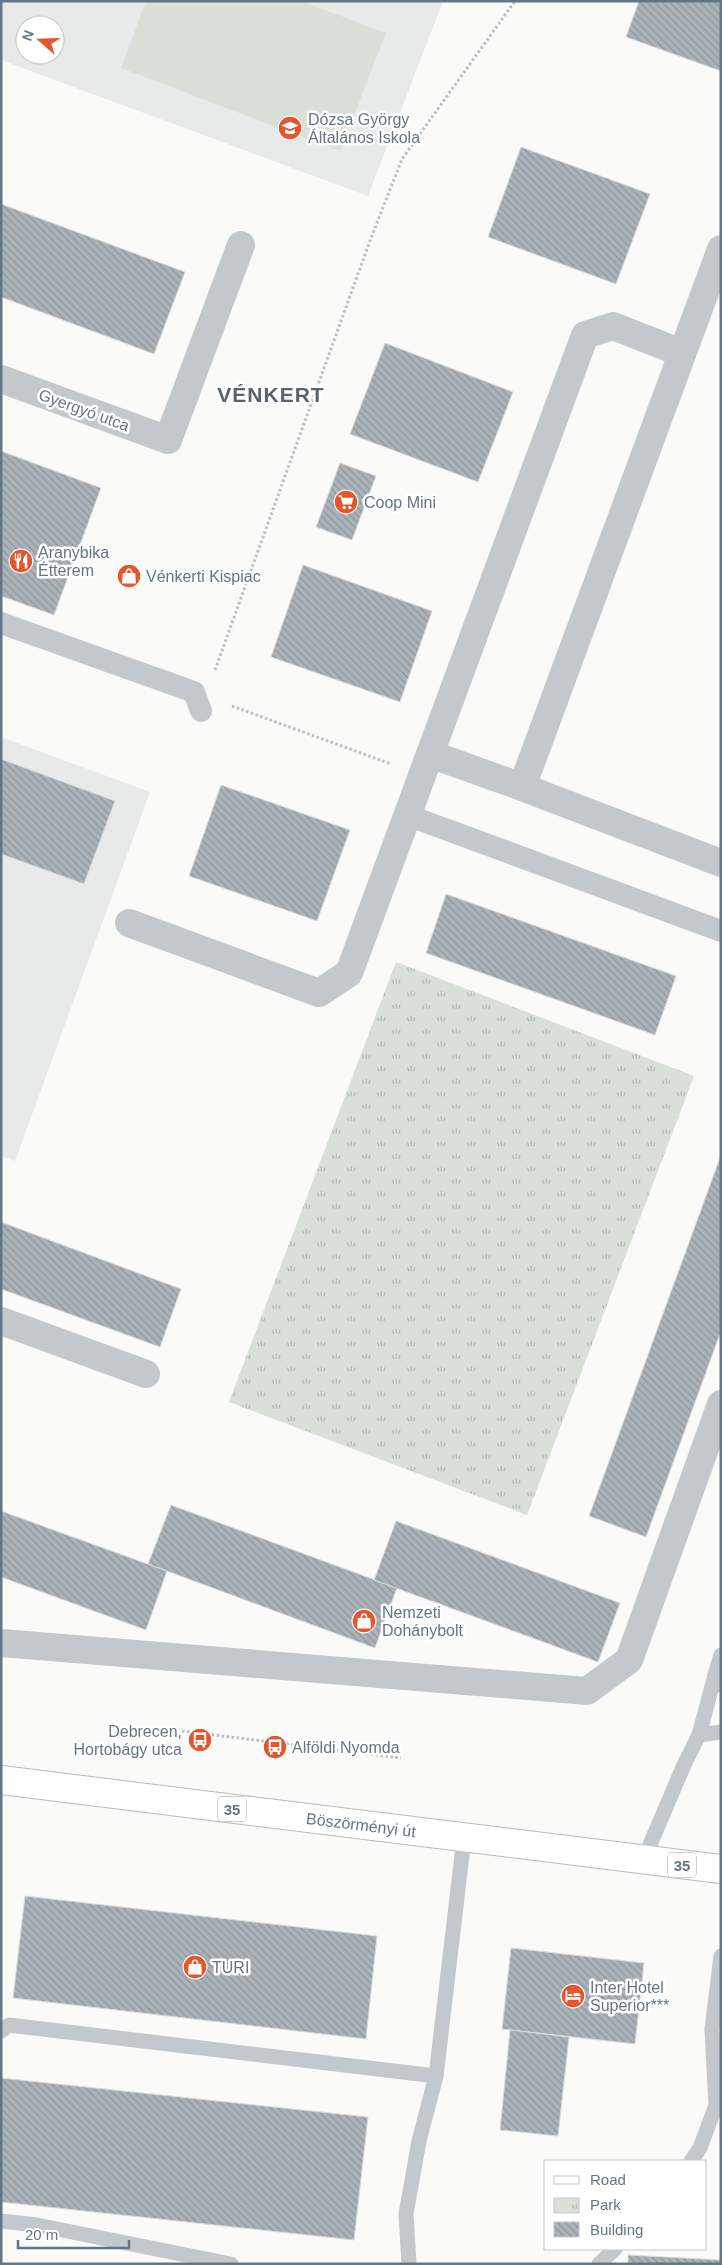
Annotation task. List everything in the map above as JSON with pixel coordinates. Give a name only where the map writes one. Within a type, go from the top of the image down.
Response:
[{"type":"main road","name":"Böszörményi út","points":[[1,1780],[642,1861],[721,1869]]},
{"type":"street","name":"Gyergyó utca","points":[[1,379],[168,440],[241,244]]},
{"type":"street","points":[[522,787],[721,249]]},
{"type":"street","points":[[129,923],[320,993],[349,973],[584,335],[613,326],[682,352]]},
{"type":"street","points":[[1,623],[200,700]]},
{"type":"street","points":[[426,765],[522,787],[721,863]]},
{"type":"street","points":[[407,815],[721,931]]},
{"type":"street","points":[[1,1321],[146,1374]]},
{"type":"street","points":[[1,1643],[587,1691],[628,1660],[721,1404]]},
{"type":"lane","points":[[642,1861],[699,1735],[721,1655]]},
{"type":"lane","points":[[715,1675],[721,1694]]},
{"type":"lane","points":[[699,1735],[721,1732]]},
{"type":"lane","points":[[409,2264],[406,2214],[419,2141],[436,2076],[464,1838]]},
{"type":"lane","points":[[692,2160],[700,2148],[716,2105],[712,2029],[721,1956]]},
{"type":"lane","points":[[1,2031],[9,2025],[436,2076]]},
{"type":"lane","points":[[1,2221],[37,2225],[231,2264]]},
{"type":"lane","points":[[599,2264],[614,2250]]},
{"type":"path","points":[[426,765],[200,700],[402,159],[515,1]]},
{"type":"path","points":[[182,1731],[401,1758]]},
{"type":"shaded area","name":"Dózsa György Általános Iskola","points":[[1,1],[443,1],[368,196],[1,60]]},
{"type":"shaded area","points":[[1,737],[150,792],[15,1161],[1,1156]]},
{"type":"green space","points":[[146,1],[301,1],[386,33],[340,151],[121,68]]},
{"type":"green space","points":[[396,962],[694,1076],[527,1515],[229,1402]]},
{"type":"building","points":[[639,1],[721,1],[721,71],[626,37]]},
{"type":"building","points":[[521,147],[650,194],[616,284],[488,237]]},
{"type":"building","points":[[1,204],[185,272],[154,354],[1,297]]},
{"type":"building","points":[[385,343],[513,392],[478,482],[350,434]]},
{"type":"building","points":[[1,451],[101,488],[54,615],[1,596]]},
{"type":"building","name":"Coop Mini","points":[[340,463],[376,476],[352,540],[316,527]]},
{"type":"building","points":[[303,565],[432,611],[400,702],[271,657]]},
{"type":"building","points":[[1,759],[115,801],[84,884],[1,854]]},
{"type":"building","points":[[221,785],[350,830],[317,921],[189,876]]},
{"type":"building","points":[[446,894],[676,976],[655,1035],[426,953]]},
{"type":"building","points":[[721,1155],[721,1331],[646,1537],[589,1516]]},
{"type":"building","points":[[1,1222],[181,1289],[160,1347],[1,1289]]},
{"type":"building","points":[[171,1505],[397,1588],[375,1648],[148,1564]]},
{"type":"building","points":[[1,1511],[167,1571],[146,1630],[1,1577]]},
{"type":"building","points":[[396,1521],[620,1603],[598,1662],[374,1580]]},
{"type":"building","name":"TURI","points":[[25,1896],[377,1936],[366,2039],[13,1998]]},
{"type":"building","name":"Inter Hotel Superior***","points":[[511,1948],[644,1963],[635,2044],[502,2029]]},
{"type":"building","points":[[510,2030],[569,2037],[558,2136],[500,2130]]},
{"type":"building","points":[[1,2078],[368,2117],[354,2240],[1,2202]]},
{"type":"building","points":[[628,2255],[721,2260],[721,2264],[628,2264]]},
{"type":"place","name":"Dózsa György Általános Iskola","points":[[290,128]]},
{"type":"place","name":"Coop Mini","points":[[346,502]]},
{"type":"place","name":"Aranybika Étterem","points":[[21,561]]},
{"type":"place","name":"Vénkerti Kispiac","points":[[129,576]]},
{"type":"place","name":"Nemzeti Dohánybolt","points":[[364,1621]]},
{"type":"place","name":"Debrecen, Hortobágy utca","points":[[200,1740]]},
{"type":"place","name":"Alföldi Nyomda","points":[[275,1747]]},
{"type":"place","name":"TURI","points":[[195,1967]]},
{"type":"place","name":"Inter Hotel Superior***","points":[[573,1996]]},
{"type":"district","name":"VÉNKERT","points":[[271,394]]}]
